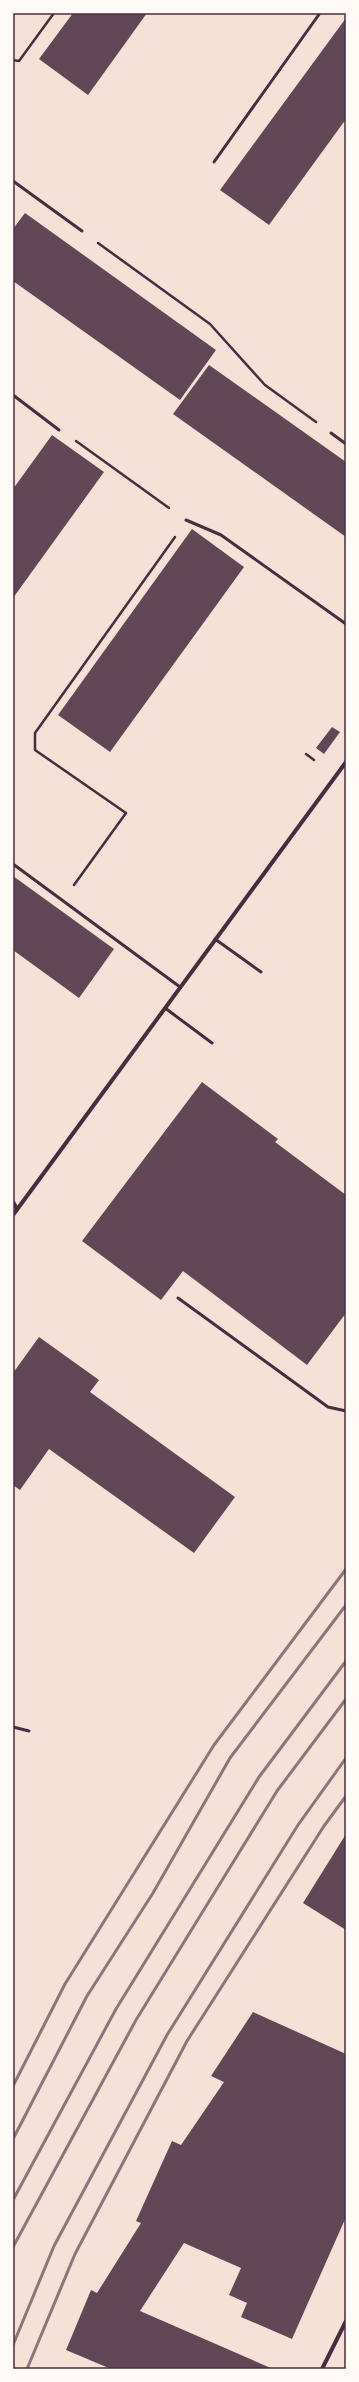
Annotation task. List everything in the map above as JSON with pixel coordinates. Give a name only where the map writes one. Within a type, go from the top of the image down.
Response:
[{"type":"street","points":[[13,1215],[346,762]]},
{"type":"street","points":[[13,1202],[17,1209]]},
{"type":"street","points":[[322,2369],[346,2321]]},
{"type":"lane","points":[[214,162],[320,13]]},
{"type":"lane","points":[[13,181],[82,231]]},
{"type":"lane","points":[[13,395],[59,430]]},
{"type":"lane","points":[[331,433],[346,444]]},
{"type":"lane","points":[[186,520],[221,535],[346,624]]},
{"type":"lane","points":[[13,864],[180,987]]},
{"type":"lane","points":[[215,939],[261,972]]},
{"type":"lane","points":[[165,1008],[212,1042]]},
{"type":"lane","points":[[178,1298],[328,1407],[346,1411]]},
{"type":"lane","points":[[13,1727],[29,1731]]},
{"type":"path","points":[[13,60],[19,61],[54,13]]},
{"type":"path","points":[[82,231],[210,324],[265,385],[331,433]]},
{"type":"path","points":[[59,430],[186,520],[35,733],[35,750],[126,813],[62,901]]},
{"type":"path","points":[[306,754],[314,760]]},
{"type":"building","points":[[73,13],[147,13],[88,95],[39,59]]},
{"type":"building","points":[[346,18],[346,119],[269,225],[220,190]]},
{"type":"building","points":[[25,213],[216,350],[180,400],[13,281],[13,229]]},
{"type":"building","points":[[209,365],[346,462],[346,537],[173,414]]},
{"type":"building","points":[[52,435],[104,472],[13,598],[13,489]]},
{"type":"building","points":[[192,529],[244,567],[110,752],[58,715]]},
{"type":"building","points":[[332,727],[340,732],[324,754],[316,748]]},
{"type":"building","points":[[13,876],[114,949],[79,998],[13,950]]},
{"type":"building","points":[[202,1082],[278,1139],[275,1142],[346,1195],[346,1313],[307,1365],[183,1271],[161,1300],[82,1241]]},
{"type":"building","points":[[39,1337],[99,1380],[90,1392],[235,1497],[194,1553],[49,1449],[20,1490],[13,1485],[13,1373]]},
{"type":"building","points":[[346,1834],[346,1930],[303,1903]]},
{"type":"building","points":[[253,2012],[346,2054],[346,2217],[292,2339],[241,2317],[247,2303],[229,2295],[241,2268],[184,2243],[140,2311],[273,2369],[111,2369],[66,2350],[91,2290],[97,2293],[141,2223],[136,2221],[172,2141],[181,2145],[224,2082],[211,2076]]},
{"type":"railway","points":[[13,2086],[65,1984],[214,1745],[346,1569]]},
{"type":"railway","points":[[13,2139],[87,1996],[153,1893],[230,1758],[346,1605]]},
{"type":"railway","points":[[13,2200],[116,2009],[259,1777],[346,1661]]},
{"type":"railway","points":[[13,2247],[136,2020],[277,1791],[346,1699]]},
{"type":"railway","points":[[13,2345],[54,2246],[167,2035],[298,1825],[346,1758]]},
{"type":"railway","points":[[27,2369],[75,2254],[187,2041],[324,1826],[346,1796]]}]
